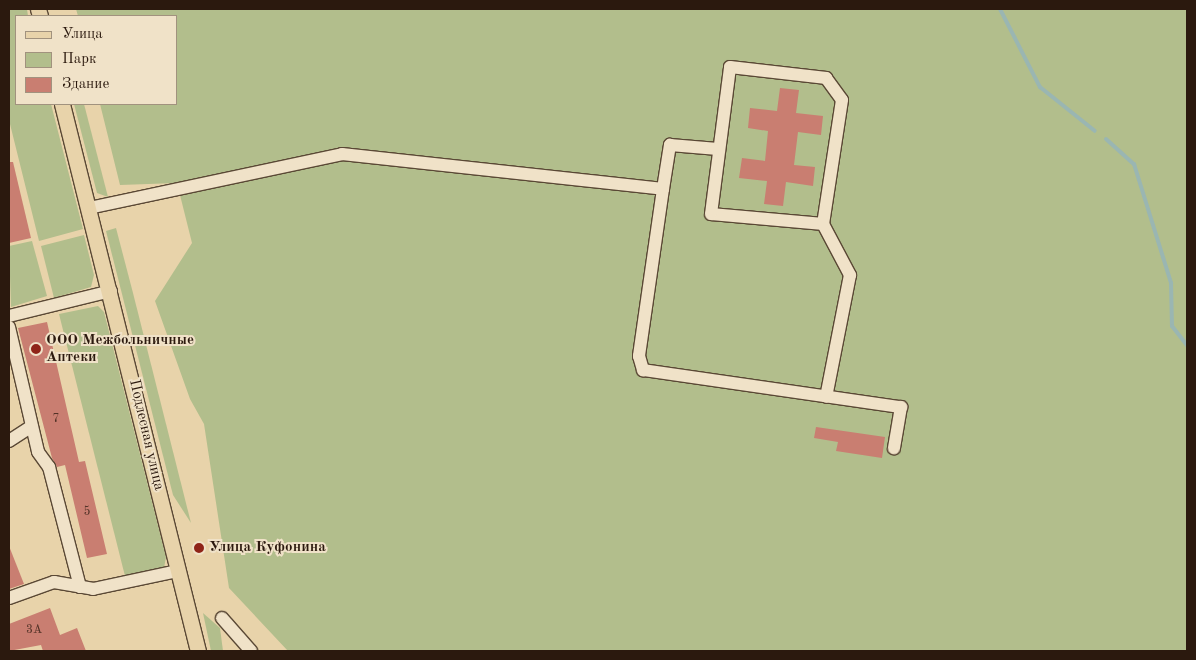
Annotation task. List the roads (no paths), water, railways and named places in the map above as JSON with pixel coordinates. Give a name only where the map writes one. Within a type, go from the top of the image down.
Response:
[{"type":"main road","name":"Подлесная улица","points":[[62,105],[111,291],[178,571],[195,651]]},
{"type":"street","points":[[823,224],[711,214],[730,67],[826,78],[842,100],[823,224],[850,275],[826,397]]},
{"type":"street","points":[[718,149],[670,146],[638,356],[643,370],[901,407],[894,448]]},
{"type":"street","points":[[89,208],[342,154],[663,189]]},
{"type":"street","points":[[9,316],[111,291]]},
{"type":"street","points":[[9,327],[38,452],[49,468],[80,587]]},
{"type":"street","points":[[9,440],[32,426]]},
{"type":"street","points":[[9,598],[54,582],[80,587],[125,585],[178,571]]},
{"type":"street","points":[[222,618],[251,651]]},
{"type":"waterway","points":[[1000,9],[1040,87],[1095,131]]},
{"type":"waterway","points":[[1106,139],[1134,164],[1171,283],[1172,326],[1187,345]]},
{"type":"place","name":"ООО Межбольничные Аптеки","points":[[36,349]]},
{"type":"place","name":"Улица Куфонина","points":[[199,548]]}]
